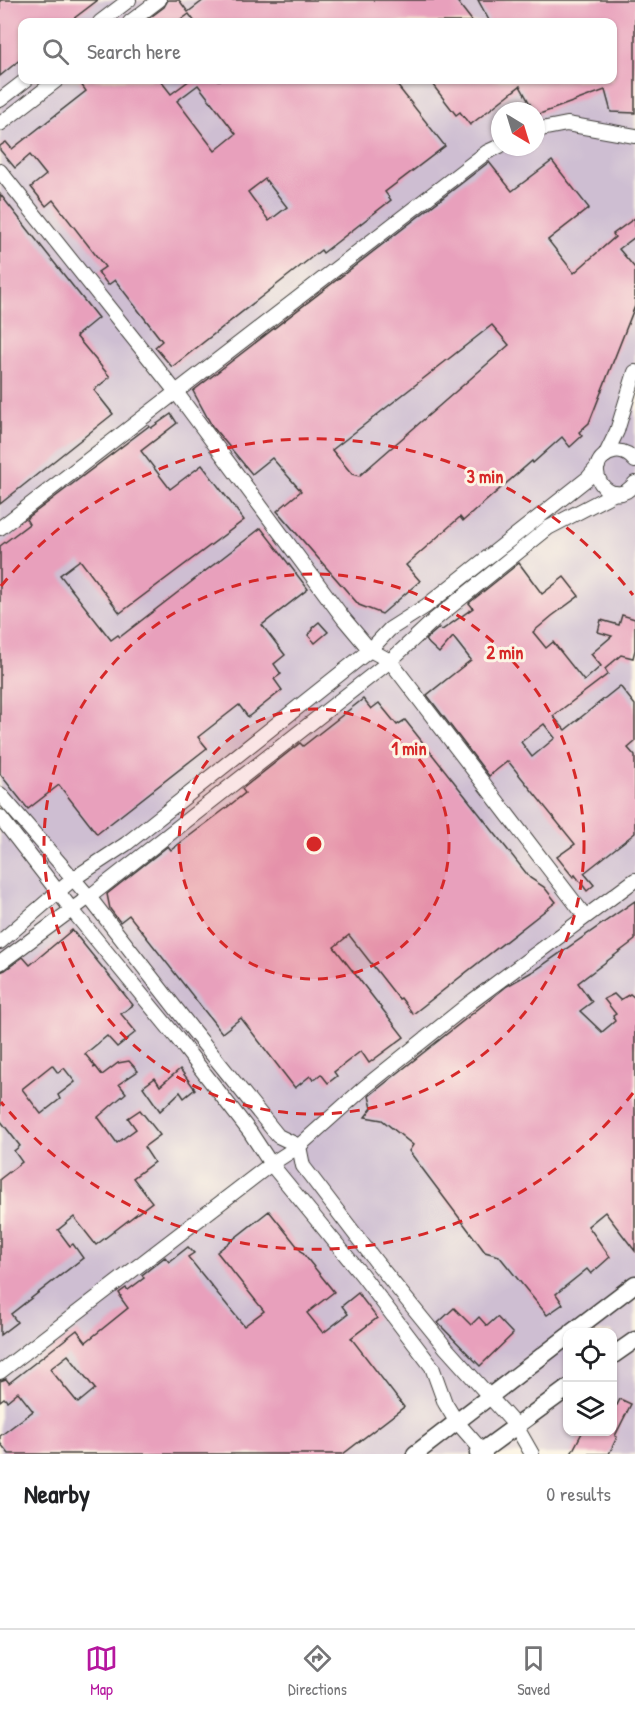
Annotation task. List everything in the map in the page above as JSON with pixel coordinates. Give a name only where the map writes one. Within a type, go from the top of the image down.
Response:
[{"type":"street","points":[[105,18],[129,0]]},
{"type":"street","points":[[135,18],[159,0]]},
{"type":"street","points":[[0,100],[22,84]]},
{"type":"street","points":[[0,124],[52,84]]},
{"type":"street","points":[[545,128],[567,124],[635,136]]},
{"type":"street","points":[[0,528],[491,150]]},
{"type":"street","points":[[0,171],[176,392],[344,619],[370,650],[390,661],[585,916]]},
{"type":"street","points":[[0,942],[74,879],[126,844],[370,650],[390,629],[426,606],[588,478],[601,461],[617,431],[635,372]]},
{"type":"street","points":[[624,493],[603,487],[599,482],[597,475],[601,461],[612,453],[619,452],[635,460]]},
{"type":"street","points":[[0,963],[89,897],[390,661],[434,620],[548,528],[624,493],[635,483]]},
{"type":"street","points":[[0,794],[89,897],[278,1136],[299,1146]]},
{"type":"street","points":[[0,817],[72,910],[177,1038],[250,1132],[271,1164],[362,1275],[432,1367],[445,1403],[456,1421],[482,1453],[563,1391]]},
{"type":"street","points":[[0,1372],[271,1164],[299,1146],[365,1087],[471,1002],[635,880]]},
{"type":"street","points":[[177,1038],[191,1028]]},
{"type":"street","points":[[299,1146],[303,1166],[376,1263],[446,1348],[516,1426],[532,1454]]},
{"type":"street","points":[[362,1275],[376,1263]]},
{"type":"street","points":[[577,1328],[635,1284]]},
{"type":"street","points":[[415,1454],[563,1339]]},
{"type":"street","points":[[617,1353],[635,1340]]},
{"type":"shaded area","points":[[0,0],[635,0],[635,1454],[0,1454]]},
{"type":"building","points":[[0,0],[98,0],[74,18],[18,18],[18,61],[0,76]]},
{"type":"building","points":[[168,0],[179,0],[188,12],[204,0],[456,0],[470,18],[192,18],[189,14],[184,18],[149,18],[164,7]]},
{"type":"building","points":[[478,0],[635,0],[635,113],[611,112],[605,90],[545,112],[545,102],[529,102],[520,86],[499,102],[491,102],[491,109],[470,125],[460,112],[456,115],[432,84],[617,84],[617,18],[488,18]]},
{"type":"building","points":[[81,84],[163,84],[171,94],[185,84],[396,84],[445,146],[385,192],[391,200],[323,253],[321,250],[172,367],[155,347],[162,341],[115,280],[108,285],[98,272],[105,267],[53,200],[46,206],[31,187],[46,175],[30,155],[15,168],[0,150],[0,146],[6,142],[12,149],[86,91]],"holes":[[[198,85],[236,134],[215,151],[177,101]],[[265,179],[287,207],[269,221],[248,192]]]},
{"type":"building","points":[[552,161],[589,208],[548,240],[574,273],[615,237],[613,234],[635,218],[635,237],[619,249],[635,268],[635,306],[589,423],[579,432],[582,436],[570,447],[562,437],[463,521],[460,517],[406,565],[420,581],[382,614],[359,605],[277,511],[301,491],[272,458],[252,474],[212,426],[193,391],[489,162],[512,191]],"holes":[[[492,325],[509,345],[359,476],[352,474],[332,450]]]},
{"type":"building","points":[[0,194],[98,318],[76,336],[110,377],[94,390],[113,414],[0,504]]},
{"type":"building","points":[[171,414],[177,423],[141,451],[170,489],[202,465],[244,520],[120,613],[80,560],[60,575],[111,640],[118,635],[120,637],[261,528],[308,589],[262,625],[285,655],[274,664],[281,674],[274,679],[282,690],[248,717],[239,705],[198,737],[207,748],[97,834],[59,785],[28,809],[0,774],[0,546],[29,524],[26,519],[149,426],[151,428]]},
{"type":"building","points":[[519,563],[542,594],[564,577],[579,596],[533,632],[546,648],[553,642],[584,681],[601,666],[591,654],[612,636],[598,632],[601,620],[619,625],[622,615],[635,619],[633,658],[621,655],[605,669],[608,674],[553,716],[565,730],[620,686],[635,705],[635,742],[628,748],[635,756],[635,833],[584,873],[594,885],[587,891],[557,857],[575,844],[508,761],[489,776],[427,695],[471,660],[453,637],[439,653],[425,640],[439,628],[442,630],[473,608],[469,603]],"holes":[[[544,724],[555,738],[532,757],[521,742]]]},
{"type":"building","points":[[319,622],[328,632],[315,643],[308,635]]},
{"type":"building","points":[[363,699],[371,709],[379,703],[397,725],[405,720],[530,878],[544,887],[556,902],[413,1014],[349,935],[334,947],[404,1037],[369,1063],[361,1051],[334,1072],[337,1076],[328,1083],[321,1074],[313,1080],[310,1076],[295,1088],[241,1018],[222,1033],[129,915],[120,922],[110,909],[107,894],[168,846],[171,850],[225,809],[245,793],[242,789],[300,743],[303,746]]},
{"type":"building","points":[[635,901],[635,940],[578,983],[592,1002],[580,1011],[602,1032],[615,1021],[613,1016],[616,1014],[604,999],[614,994],[620,1000],[630,994],[635,998],[635,1251],[605,1212],[588,1226],[610,1257],[591,1274],[587,1269],[556,1294],[563,1304],[547,1315],[499,1256],[485,1252],[409,1151],[413,1145],[382,1120],[365,1117],[372,1108],[369,1096],[507,986],[537,969]]},
{"type":"building","points":[[72,930],[133,1005],[121,1014],[136,1032],[117,1047],[107,1036],[85,1054],[95,1066],[93,1068],[96,1067],[102,1075],[118,1063],[129,1061],[138,1071],[119,1084],[126,1093],[98,1117],[117,1143],[136,1129],[128,1118],[140,1110],[160,1135],[144,1147],[154,1162],[133,1178],[152,1202],[96,1245],[74,1217],[58,1230],[70,1246],[73,1244],[83,1258],[11,1314],[17,1322],[0,1335],[0,1179],[22,1162],[14,1151],[20,1146],[0,1120],[0,972],[23,957],[30,965]],"holes":[[[52,1065],[58,1073],[64,1068],[75,1082],[58,1095],[60,1099],[41,1114],[22,1089]]]},
{"type":"building","points":[[180,1069],[195,1089],[184,1098],[180,1092],[160,1111],[143,1087],[155,1078],[160,1086]]},
{"type":"building","points":[[269,1211],[334,1292],[307,1313],[323,1333],[348,1314],[342,1306],[358,1293],[377,1318],[351,1338],[404,1407],[343,1454],[9,1454],[0,1443],[0,1436],[33,1411],[18,1392],[7,1401],[4,1398],[0,1401],[0,1381],[6,1379],[9,1383],[77,1330],[86,1342],[128,1308],[119,1293],[126,1288],[128,1290],[144,1278],[142,1275],[165,1257],[169,1262],[188,1247],[194,1253],[188,1257],[244,1326],[264,1311],[217,1252]],"holes":[[[68,1355],[95,1389],[78,1403],[50,1369]]]},
{"type":"building","points":[[454,1308],[471,1325],[479,1317],[487,1326],[497,1317],[513,1334],[480,1366],[438,1323]]},
{"type":"building","points":[[620,1399],[631,1404],[617,1432],[617,1405]]},
{"type":"building","points":[[580,1436],[617,1437],[609,1454],[571,1454]]}]
